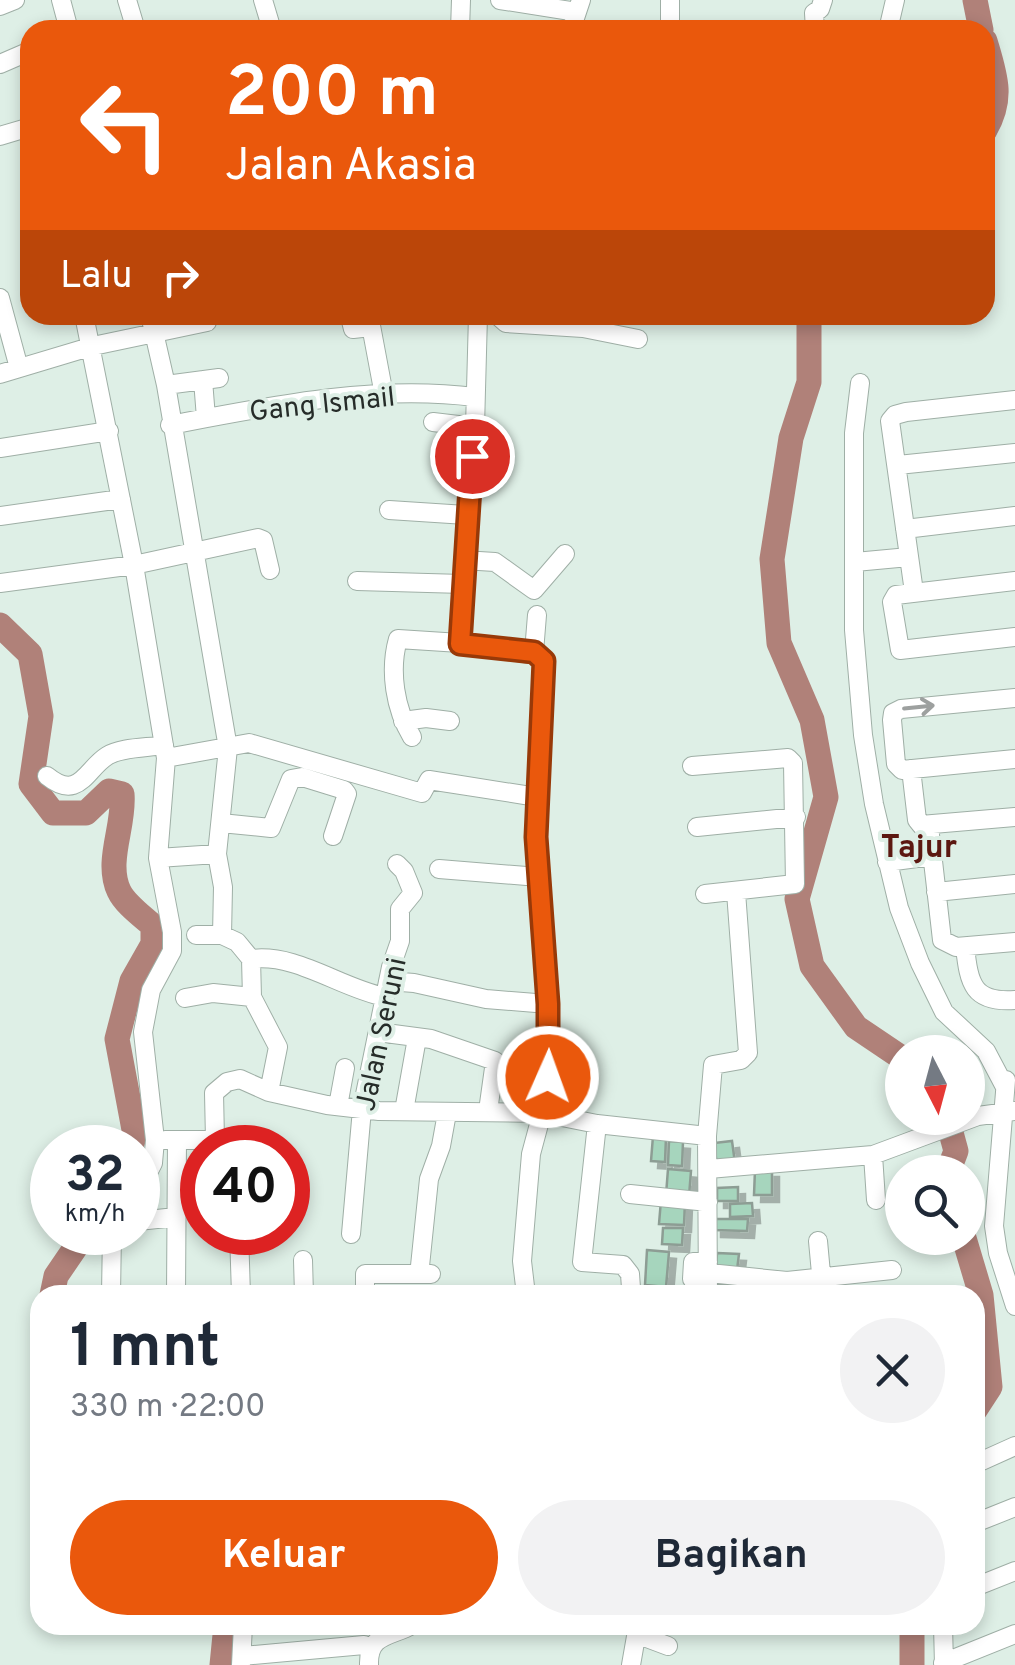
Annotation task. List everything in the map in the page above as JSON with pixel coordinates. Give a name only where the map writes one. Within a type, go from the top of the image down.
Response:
[{"type":"street","points":[[0,6],[15,0]]},
{"type":"street","points":[[500,0],[576,14]]},
{"type":"street","points":[[0,298],[20,368]]},
{"type":"street","points":[[87,325],[134,565],[165,752],[158,858],[172,951],[151,990],[142,1032],[153,1125]]},
{"type":"street","points":[[0,374],[147,325]]},
{"type":"street","points":[[152,325],[228,748],[217,854],[223,887],[222,935]]},
{"type":"street","points":[[364,325],[384,395]]},
{"type":"street","points":[[460,644],[475,427],[478,325]]},
{"type":"street","points":[[537,325],[583,328],[638,339]]},
{"type":"street","points":[[583,328],[590,325]]},
{"type":"street","points":[[166,385],[211,379],[206,418]]},
{"type":"street","points":[[860,384],[854,433],[854,630],[863,735],[890,865],[913,944],[944,1012],[986,1051],[1005,1088],[1010,1111],[994,1226],[1015,1306]]},
{"type":"street","name":"Gang Ismail","points":[[170,425],[294,403],[384,395],[436,392],[474,398]]},
{"type":"street","points":[[914,592],[890,420],[895,414],[1015,400]]},
{"type":"street","points":[[433,422],[475,427]]},
{"type":"street","points":[[0,448],[109,431]]},
{"type":"street","points":[[898,465],[1015,453]]},
{"type":"street","points":[[0,516],[121,499]]},
{"type":"street","points":[[389,510],[466,515]]},
{"type":"street","points":[[905,528],[1015,516]]},
{"type":"street","points":[[0,583],[134,565],[258,538],[266,548],[270,570]]},
{"type":"street","points":[[463,560],[495,562],[534,590],[566,554]]},
{"type":"street","points":[[854,562],[908,557]]},
{"type":"street","points":[[358,581],[463,584]]},
{"type":"street","points":[[1015,582],[896,594],[892,602],[900,650],[1015,638]]},
{"type":"street","points":[[534,652],[537,615]]},
{"type":"street","points":[[450,721],[426,718],[408,729],[396,689],[394,656],[398,639],[534,652],[544,661],[536,797],[550,1046],[542,1113],[530,1154],[522,1261],[525,1285]]},
{"type":"street","points":[[1015,698],[901,709],[894,713],[896,764],[902,770],[1015,758]]},
{"type":"street","points":[[47,776],[60,785],[70,786],[86,778],[110,754],[228,748],[250,743],[422,792],[428,781],[536,797]]},
{"type":"street","points":[[692,766],[792,759],[796,817],[794,884],[705,894]]},
{"type":"street","points":[[912,770],[918,820],[929,826],[1015,817]]},
{"type":"street","points":[[221,822],[270,828],[290,779],[302,777],[344,790],[333,836]]},
{"type":"street","points":[[698,827],[796,817]]},
{"type":"street","points":[[929,826],[942,940],[947,945],[965,947],[1015,942]]},
{"type":"street","points":[[158,858],[217,854]]},
{"type":"street","points":[[890,865],[932,862]]},
{"type":"street","name":"Jalan Seruni","points":[[352,1224],[362,1109],[386,989],[400,941],[400,908],[413,894],[397,864]]},
{"type":"street","points":[[439,869],[539,878]]},
{"type":"street","points":[[936,892],[1015,884]]},
{"type":"street","points":[[706,1285],[707,1136],[714,1066],[741,1060],[748,1053],[736,892]]},
{"type":"street","points":[[196,935],[222,935],[238,942],[251,959],[252,997],[278,1047],[269,1092]]},
{"type":"street","points":[[965,947],[968,978],[975,989],[988,1000],[1015,1000]]},
{"type":"street","points":[[251,959],[268,957],[299,965],[340,984],[386,989],[414,982],[486,999],[548,1004]]},
{"type":"street","points":[[185,998],[213,993],[252,997]]},
{"type":"street","points":[[378,1032],[431,1039],[495,1060],[488,1111]]},
{"type":"street","points":[[404,1111],[417,1038]]},
{"type":"street","points":[[338,1106],[345,1068]]},
{"type":"street","points":[[218,1125],[214,1094],[226,1082],[240,1079],[269,1092],[362,1109],[542,1113],[597,1124],[707,1136]]},
{"type":"street","points":[[709,1169],[873,1155],[978,1116],[1010,1111]]},
{"type":"street","points":[[365,1285],[364,1274],[426,1270],[429,1179],[442,1146],[447,1112]]},
{"type":"street","points":[[597,1124],[574,1261],[623,1265],[631,1285]]},
{"type":"street","points":[[160,1140],[178,1140],[176,1285]]},
{"type":"street","points":[[873,1155],[876,1200]]},
{"type":"street","points":[[630,1194],[708,1202]]},
{"type":"street","points":[[160,1219],[176,1217]]},
{"type":"street","points":[[818,1242],[822,1285]]},
{"type":"street","points":[[111,1285],[112,1255]]},
{"type":"street","points":[[240,1255],[241,1285]]},
{"type":"street","points":[[304,1260],[304,1285]]},
{"type":"street","points":[[826,1285],[892,1270]]},
{"type":"street","points":[[703,1272],[815,1285]]},
{"type":"street","points":[[985,1460],[1015,1446]]},
{"type":"street","points":[[985,1519],[1015,1506]]},
{"type":"street","points":[[985,1584],[1015,1571]]},
{"type":"street","points":[[943,1635],[944,1664],[1015,1634]]},
{"type":"street","points":[[242,1635],[241,1660],[364,1645]]},
{"type":"street","points":[[365,1665],[364,1645],[375,1635]]},
{"type":"street","points":[[365,1665],[373,1644],[391,1635]]},
{"type":"street","points":[[631,1665],[636,1635]]},
{"type":"street","points":[[647,1635],[668,1646]]},
{"type":"building","points":[[653,1136],[666,1137],[665,1162],[651,1161]]},
{"type":"building","points":[[669,1141],[683,1142],[682,1166],[668,1165]]},
{"type":"building","points":[[732,1141],[735,1163],[717,1166],[714,1143]]},
{"type":"building","points":[[668,1169],[691,1171],[689,1196],[666,1195]]},
{"type":"building","points":[[755,1170],[772,1170],[772,1195],[754,1195]]},
{"type":"building","points":[[738,1187],[738,1201],[717,1201],[717,1188]]},
{"type":"building","points":[[661,1200],[685,1201],[684,1225],[659,1224]]},
{"type":"building","points":[[752,1203],[753,1216],[730,1217],[730,1204]]},
{"type":"building","points":[[714,1219],[748,1219],[747,1231],[714,1230]]},
{"type":"building","points":[[663,1228],[683,1228],[682,1245],[662,1244]]},
{"type":"building","points":[[647,1250],[669,1252],[666,1285],[645,1285]]},
{"type":"building","points":[[717,1253],[739,1254],[737,1270],[716,1269]]},
{"type":"building","points":[[722,1276],[753,1280],[753,1285],[721,1285]]},
{"type":"waterway","points":[[975,0],[979,20]]},
{"type":"waterway","points":[[995,86],[995,102]]},
{"type":"waterway","points":[[809,325],[809,382],[791,438],[772,559],[779,643],[812,720],[826,797],[797,899],[812,966],[856,1027],[885,1047]]},
{"type":"waterway","points":[[0,625],[30,654],[41,716],[31,784],[53,813],[86,813],[109,791],[122,794],[115,880],[125,901],[153,926],[153,944],[132,981],[117,1039],[133,1125]]},
{"type":"waterway","points":[[952,1135],[954,1155]]},
{"type":"waterway","points":[[54,1285],[70,1255]]},
{"type":"waterway","points":[[969,1255],[978,1285]]},
{"type":"waterway","points":[[985,1336],[990,1387],[985,1395]]},
{"type":"waterway","points":[[222,1665],[225,1635]]},
{"type":"waterway","points":[[912,1635],[912,1665]]},
{"type":"district","name":"Tajur","points":[[919,846]]},
{"type":"route","points":[[472,456],[460,644],[534,652],[544,661],[536,837],[548,1004],[548,1077]]}]
